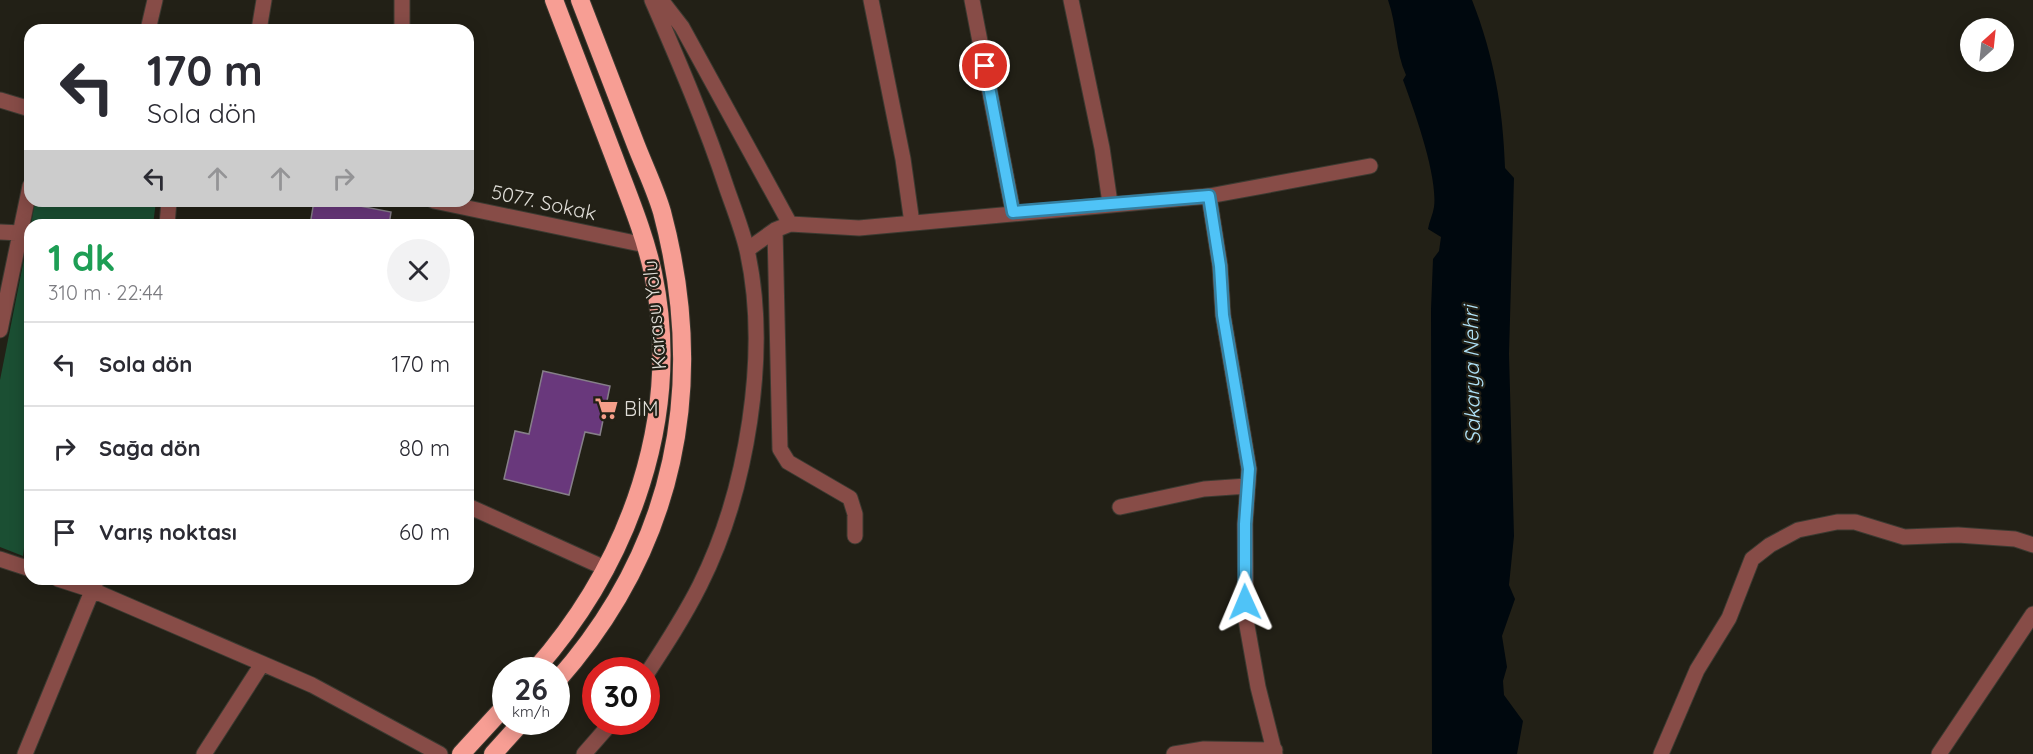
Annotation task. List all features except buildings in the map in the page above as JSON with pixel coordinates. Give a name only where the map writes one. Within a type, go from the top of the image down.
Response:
[{"type":"highway","name":"Karasu Yolu","points":[[546,657],[580,615],[607,569],[639,494],[660,405],[660,315],[645,244],[554,0]]},
{"type":"highway","name":"Karasu Yolu","points":[[570,667],[608,616],[639,562],[664,491],[677,437],[684,356],[675,268],[661,209],[580,0]]},
{"type":"highway","points":[[461,754],[492,720]]},
{"type":"highway","points":[[493,754],[510,735]]},
{"type":"street","points":[[149,24],[155,0]]},
{"type":"street","points":[[260,24],[264,0]]},
{"type":"street","points":[[402,0],[402,24]]},
{"type":"street","points":[[652,0],[719,165],[747,250],[756,322],[755,393],[736,486],[701,584],[657,657]]},
{"type":"street","points":[[661,0],[682,27],[790,224]]},
{"type":"street","points":[[871,0],[903,159],[912,223]]},
{"type":"street","points":[[972,0],[1013,212]]},
{"type":"street","points":[[1071,0],[1102,148],[1110,203]]},
{"type":"street","points":[[0,100],[24,107]]},
{"type":"street","points":[[747,250],[775,230],[790,224],[859,228],[1110,203],[1209,196],[1370,166]]},
{"type":"street","points":[[1174,754],[1204,748],[1275,752],[1258,687],[1246,620],[1245,524],[1249,469],[1223,315],[1220,266],[1209,196]]},
{"type":"street","points":[[0,330],[26,207]]},
{"type":"street","name":"5077. Sokak","points":[[463,207],[645,244]]},
{"type":"street","points":[[775,230],[780,449],[788,462],[850,498],[855,514],[855,536]]},
{"type":"street","points":[[0,232],[21,233]]},
{"type":"street","points":[[1120,507],[1204,489],[1247,486]]},
{"type":"street","points":[[474,509],[607,569]]},
{"type":"street","points":[[1661,754],[1697,670],[1729,618],[1752,559],[1770,544],[1798,530],[1837,522],[1855,522],[1904,537],[1958,535],[2033,540]]},
{"type":"street","points":[[2015,539],[2033,545]]},
{"type":"street","points":[[0,559],[24,567]]},
{"type":"street","points":[[25,754],[94,585],[261,664],[312,685],[440,754]]},
{"type":"street","points":[[1939,754],[2033,614]]},
{"type":"street","points":[[204,754],[261,664]]},
{"type":"street","points":[[584,754],[601,735]]},
{"type":"green space","points":[[34,207],[155,207],[154,219],[32,219]]},
{"type":"green space","points":[[24,259],[23,556],[0,547],[0,380]]},
{"type":"water","name":"Sakarya Nehri","points":[[1388,0],[1472,0],[1486,41],[1496,82],[1505,168],[1514,178],[1509,354],[1514,536],[1509,585],[1515,599],[1502,636],[1507,667],[1503,681],[1504,695],[1523,721],[1517,754],[1432,754],[1431,309],[1433,259],[1439,251],[1441,237],[1428,229],[1434,207],[1432,178],[1424,143],[1403,80],[1406,75]]},
{"type":"place","name":"BİM","points":[[606,408]]},
{"type":"route","points":[[985,66],[1013,212],[1209,196],[1220,266],[1223,315],[1249,469],[1245,524],[1245,602]]}]
